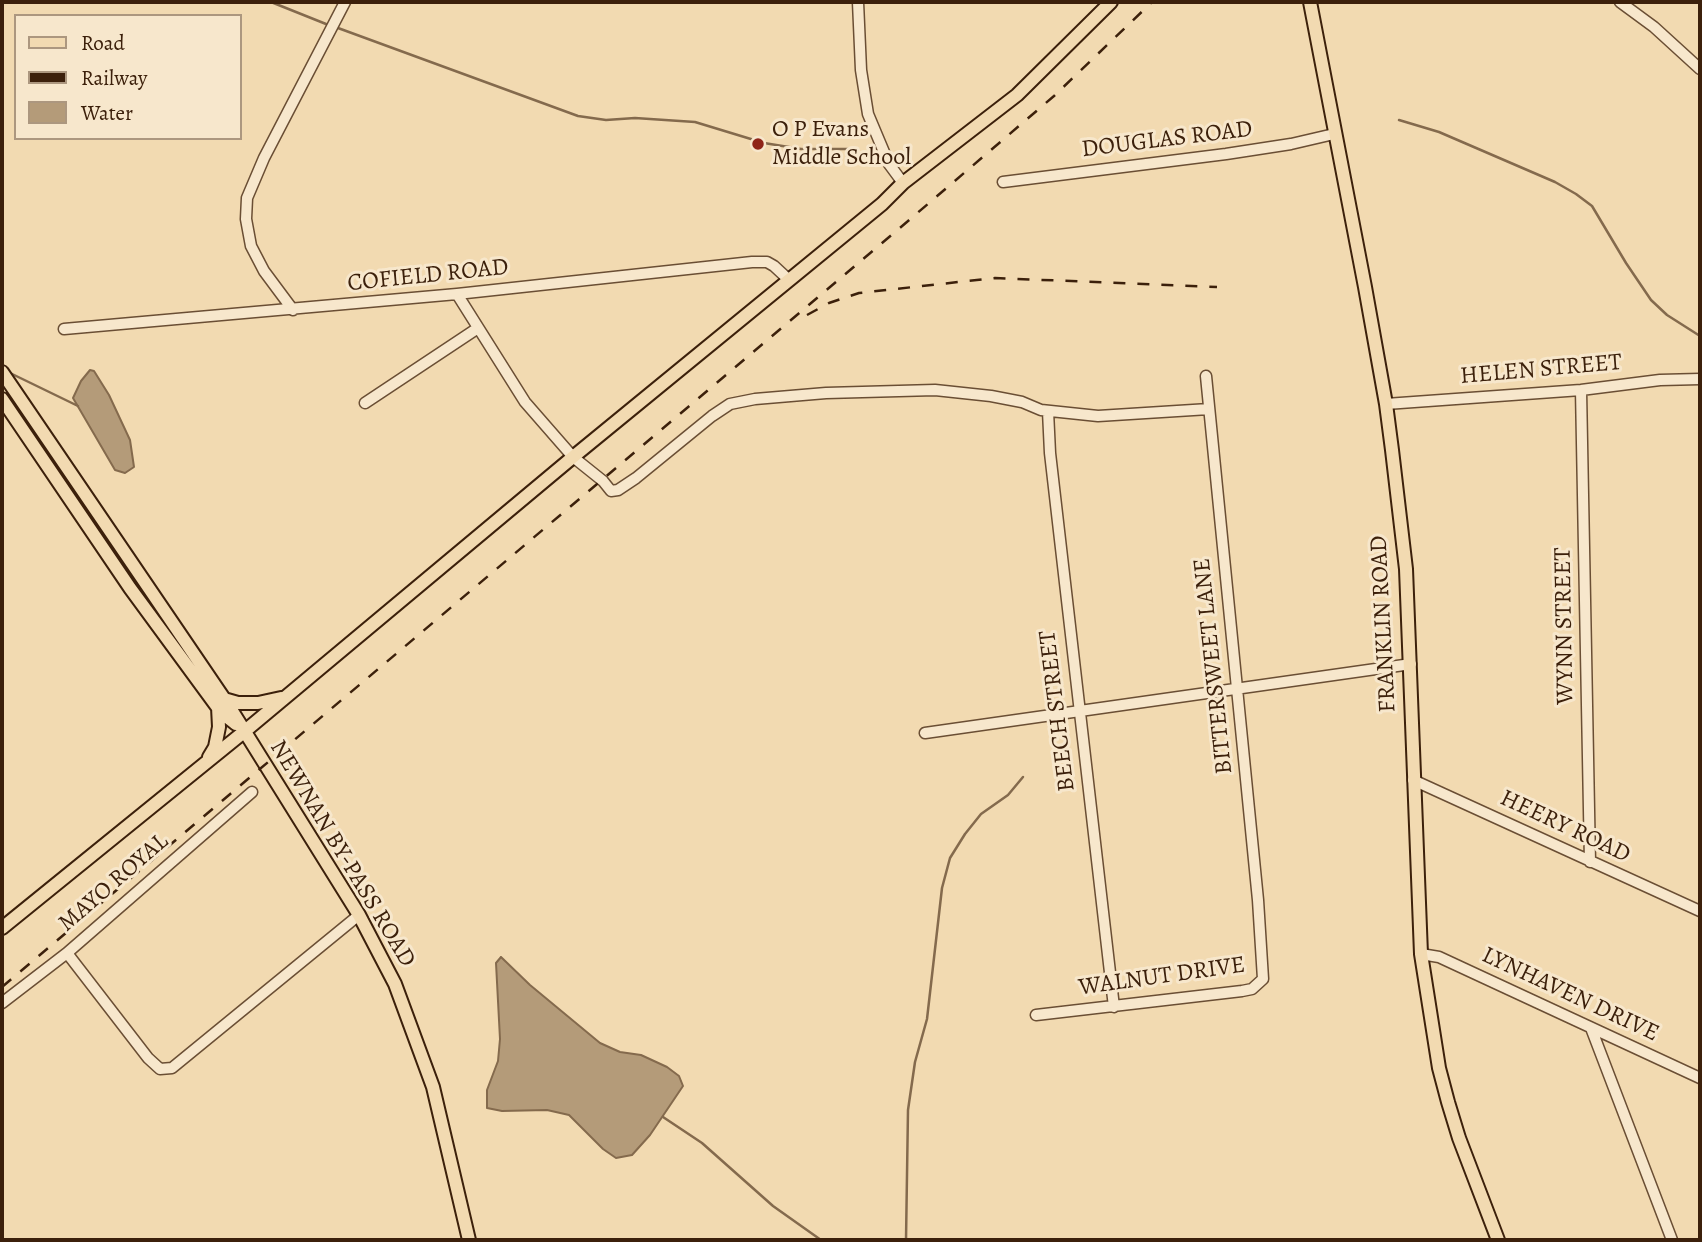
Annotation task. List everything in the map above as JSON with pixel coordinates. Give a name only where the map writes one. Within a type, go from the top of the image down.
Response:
[{"type":"main road","points":[[2,928],[285,698],[788,279],[882,204],[903,183],[1017,96],[1111,2]]},
{"type":"main road","name":"FRANKLIN ROAD","points":[[1310,2],[1386,404],[1406,569],[1421,954],[1448,1102],[1498,1240]]},
{"type":"main road","points":[[2,372],[221,703],[215,747],[205,763]]},
{"type":"main road","points":[[2,399],[130,588],[221,703]]},
{"type":"main road","points":[[221,703],[258,704],[285,698]]},
{"type":"main road","name":"NEWNAN BY-PASS ROAD","points":[[221,703],[245,731],[359,915],[396,985],[433,1087],[470,1240]]},
{"type":"street","points":[[293,310],[264,271],[251,246],[246,219],[247,198],[266,154],[345,2]]},
{"type":"street","points":[[858,2],[861,70],[868,114],[889,164],[903,183]]},
{"type":"street","points":[[1620,2],[1654,27],[1700,69]]},
{"type":"street","name":"DOUGLAS ROAD","points":[[1003,182],[1226,154],[1334,134]]},
{"type":"street","name":"COFIELD ROAD","points":[[64,329],[457,295],[752,262],[766,262],[788,279]]},
{"type":"street","points":[[457,295],[525,402],[573,457],[603,481],[611,491],[618,490],[636,478],[730,404],[755,399],[825,393],[935,390],[991,396],[1048,411],[1117,416],[1209,409]]},
{"type":"street","points":[[365,403],[478,328]]},
{"type":"street","name":"BITTERSWEET LANE","points":[[1206,376],[1263,951]]},
{"type":"street","name":"HELEN STREET","points":[[1386,404],[1581,390],[1660,380],[1700,379]]},
{"type":"street","name":"WYNN STREET","points":[[1581,390],[1590,862]]},
{"type":"street","name":"BEECH STREET","points":[[1048,411],[1050,453],[1114,1007]]},
{"type":"street","points":[[925,733],[1411,664]]},
{"type":"street","name":"HEERY ROAD","points":[[1413,780],[1700,911]]},
{"type":"street","name":"MAYO ROYAL","points":[[2,1003],[67,953],[252,792]]},
{"type":"street","points":[[67,953],[148,1058],[160,1069],[172,1068],[359,915]]},
{"type":"street","name":"WALNUT DRIVE","points":[[1036,1015],[1252,989],[1264,979],[1263,951]]},
{"type":"street","name":"LYNHAVEN DRIVE","points":[[1421,954],[1439,957],[1700,1078]]},
{"type":"street","points":[[1591,1028],[1672,1240]]},
{"type":"water","points":[[90,370],[94,371],[109,395],[130,440],[134,467],[125,473],[115,470],[73,398]]},
{"type":"water","points":[[501,957],[530,985],[600,1043],[620,1052],[641,1055],[679,1076],[683,1086],[650,1135],[632,1155],[616,1158],[603,1149],[569,1115],[547,1110],[502,1111],[487,1108],[487,1090],[498,1061],[500,1039],[496,963]]},
{"type":"waterway","points":[[271,2],[326,24]]},
{"type":"waterway","points":[[338,28],[578,116],[606,120],[635,118],[695,122],[764,143],[801,149],[858,149]]},
{"type":"waterway","points":[[1399,120],[1439,132],[1555,182],[1576,194],[1592,206],[1651,300],[1667,315],[1700,336]]},
{"type":"waterway","points":[[8,372],[78,406]]},
{"type":"waterway","points":[[906,1240],[908,1110],[915,1062],[927,1019],[942,888],[950,858],[965,834],[981,814],[1008,795],[1023,777]]},
{"type":"waterway","points":[[663,1117],[702,1143],[773,1206],[821,1240]]},
{"type":"railway","points":[[2,987],[1054,96],[1152,2]]},
{"type":"railway","points":[[807,315],[829,303],[859,293],[995,278],[1217,287]]},
{"type":"place","name":"O P Evans Middle School","points":[[758,144]]}]
